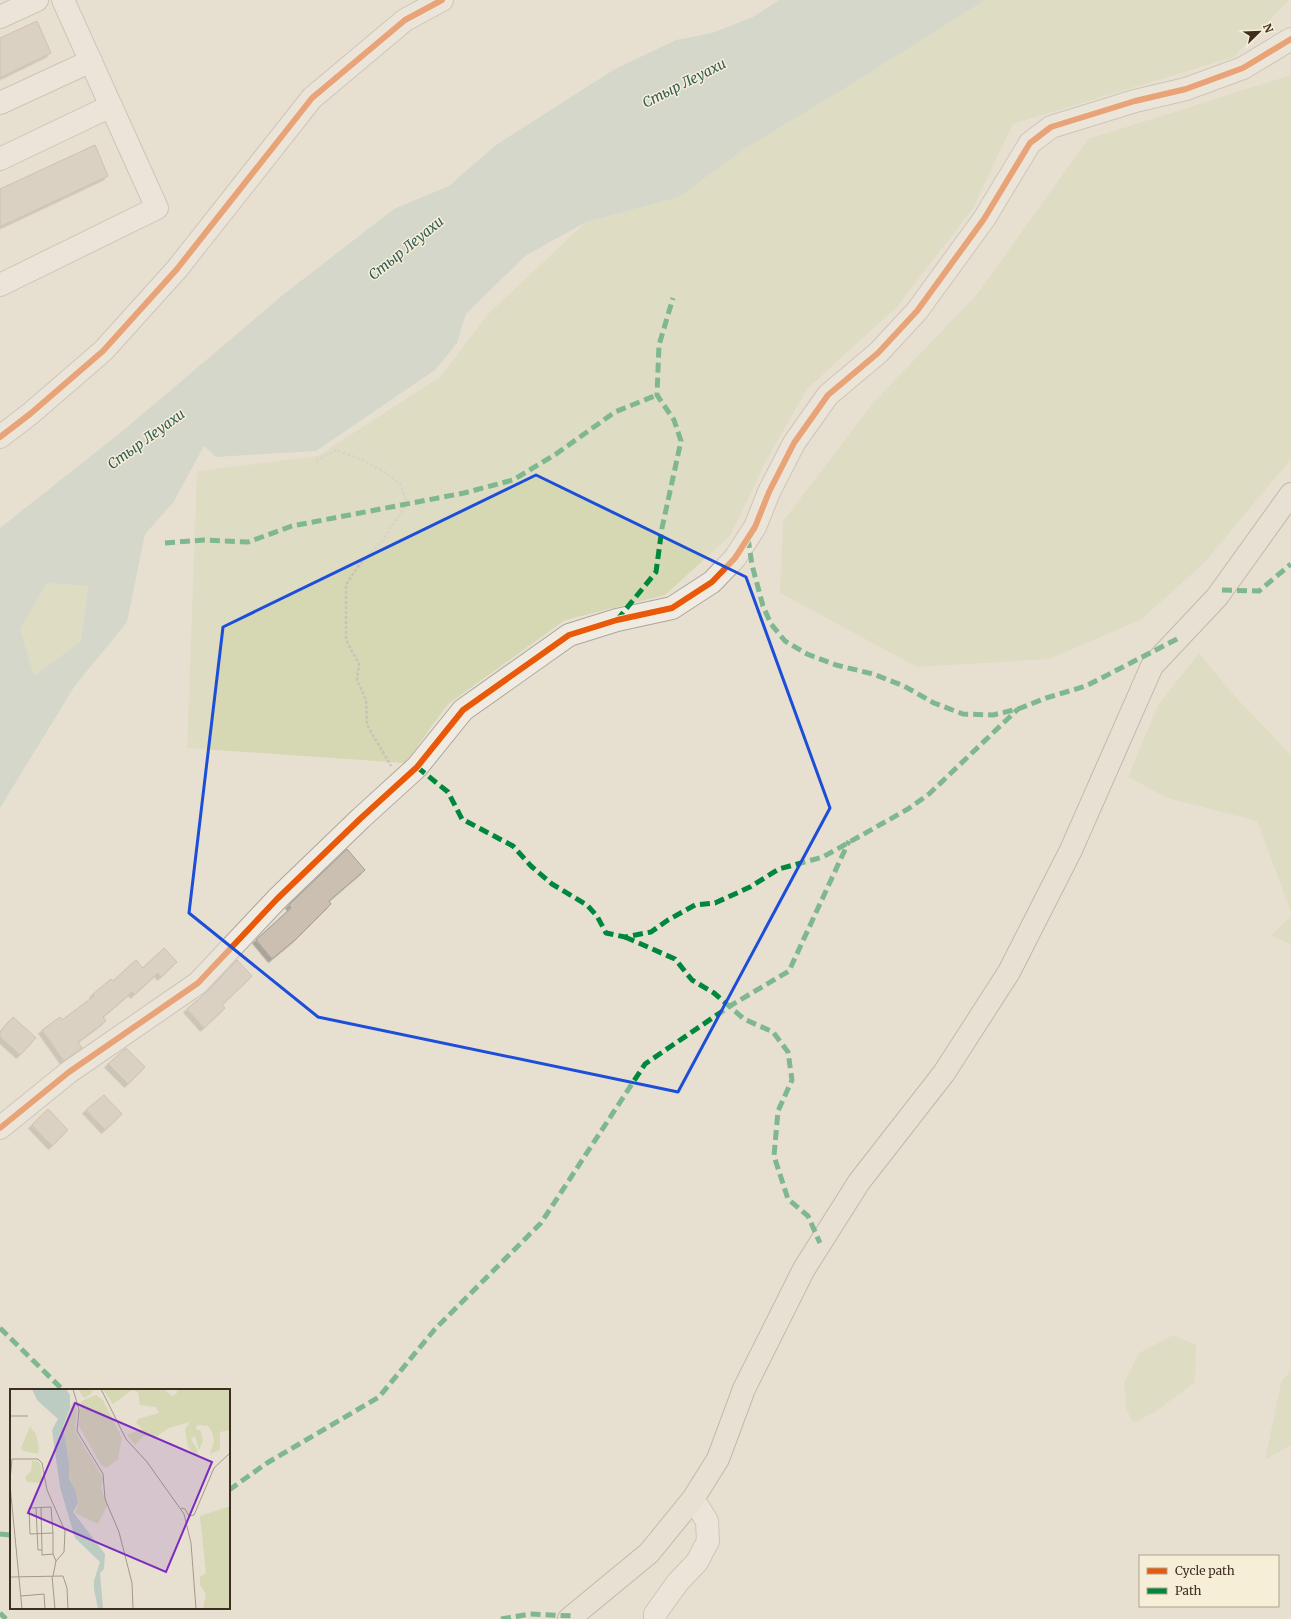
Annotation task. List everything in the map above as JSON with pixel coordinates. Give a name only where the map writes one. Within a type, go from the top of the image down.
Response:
[{"type":"main road","points":[[569,1619],[649,1553],[693,1499],[718,1459],[744,1389],[804,1269],[859,1182],[944,1073],[1009,972],[1071,850],[1152,666],[1217,597],[1291,494]]},
{"type":"street","points":[[0,17],[37,0]]},
{"type":"street","points":[[0,285],[157,208],[63,0]]},
{"type":"street","points":[[0,437],[30,414],[102,351],[177,269],[312,98],[405,20],[442,0]]},
{"type":"street","points":[[0,1128],[69,1072],[198,983],[277,899],[416,767],[463,710],[569,635],[617,620],[672,608],[712,582],[736,558],[756,527],[769,492],[794,443],[828,395],[878,353],[918,311],[984,219],[1030,143],[1051,127],[1135,101],[1186,89],[1243,68],[1291,39]]},
{"type":"street","points":[[0,103],[91,61]]},
{"type":"street","points":[[0,158],[111,106]]},
{"type":"street","points":[[655,1619],[655,1614],[678,1582],[697,1562],[708,1541],[707,1521],[693,1499]]},
{"type":"path","points":[[316,461],[336,450],[363,460],[383,471],[401,485],[406,504],[382,542],[358,565],[346,585],[346,640],[358,664],[357,680],[366,700],[367,725],[401,782]]},
{"type":"highlighted area","points":[[536,475],[746,577],[830,808],[678,1092],[318,1017],[189,913],[223,627]]},
{"type":"green space","points":[[985,0],[1289,0],[1234,57],[1013,124],[973,208],[897,307],[808,388],[767,459],[730,536],[665,595],[565,620],[448,704],[405,763],[187,748],[197,471],[318,456],[441,376],[489,313],[586,222],[679,197],[744,149],[842,90]]},
{"type":"green space","points":[[1291,75],[1291,459],[1205,562],[1142,619],[1050,659],[917,667],[780,593],[783,521],[873,403],[978,293],[1088,139]]},
{"type":"green space","points":[[47,583],[88,586],[81,641],[34,676],[20,629]]},
{"type":"green space","points":[[1199,653],[1232,693],[1291,755],[1291,912],[1257,821],[1167,798],[1128,777],[1158,705]]},
{"type":"green space","points":[[1291,916],[1291,944],[1271,936]]},
{"type":"green space","points":[[1173,1335],[1196,1345],[1195,1382],[1155,1412],[1133,1423],[1126,1408],[1124,1383],[1139,1353]]},
{"type":"green space","points":[[1291,1370],[1291,1445],[1265,1460],[1281,1382]]},
{"type":"water","name":"Стыр Леуахи","points":[[779,0],[985,0],[842,90],[744,149],[679,197],[586,222],[525,256],[466,314],[457,343],[435,370],[316,451],[216,457],[204,446],[173,503],[145,534],[127,622],[74,687],[0,808],[0,528],[125,429],[284,294],[394,209],[449,186],[496,145],[615,69],[676,40],[712,33],[753,17]],"holes":[[[47,583],[88,586],[81,641],[34,676],[20,629]]]},
{"type":"building","points":[[37,21],[51,53],[0,78],[0,38]]},
{"type":"building","points":[[95,145],[108,176],[0,227],[0,189]]},
{"type":"building","points":[[347,849],[365,870],[329,901],[331,904],[296,939],[272,959],[256,940],[291,908],[289,905]]},
{"type":"building","points":[[164,948],[177,962],[161,977],[158,973],[134,995],[132,992],[103,1017],[106,1021],[78,1042],[82,1048],[64,1061],[42,1030],[60,1017],[62,1020],[94,996],[93,994],[111,979],[113,981],[136,960],[143,968]]},
{"type":"building","points":[[237,960],[252,976],[222,1005],[225,1008],[204,1028],[187,1009],[207,992]]},
{"type":"building","points":[[13,1017],[36,1038],[20,1055],[0,1037],[0,1032]]},
{"type":"building","points":[[126,1048],[145,1067],[128,1084],[108,1064]]},
{"type":"building","points":[[104,1095],[122,1114],[105,1130],[86,1110]]},
{"type":"building","points":[[48,1109],[68,1130],[52,1146],[32,1125]]},
{"type":"marked path","points":[[617,620],[656,572],[662,528],[681,441],[674,420],[657,395],[659,345],[673,298]]},
{"type":"marked path","points":[[165,543],[204,540],[248,542],[292,526],[464,493],[513,480],[556,454],[615,412],[657,395]]},
{"type":"marked path","points":[[748,538],[752,565],[763,606],[771,624],[785,641],[807,654],[836,665],[873,674],[904,686],[934,703],[963,714],[993,715],[1018,709],[1046,698],[1086,686],[1179,638]]},
{"type":"marked path","points":[[1222,590],[1259,591],[1291,564]]},
{"type":"marked path","points":[[417,767],[448,792],[462,819],[513,846],[531,866],[552,884],[587,905],[597,916],[606,933],[625,937],[651,932],[668,920],[695,905],[715,903],[750,887],[779,869],[823,857],[908,809],[929,794],[1018,709]]},
{"type":"marked path","points":[[230,1489],[267,1463],[379,1397],[435,1329],[541,1223],[645,1064],[730,1006],[789,971],[849,841]]},
{"type":"marked path","points":[[625,937],[675,959],[692,980],[714,993],[744,1019],[773,1032],[788,1052],[792,1080],[778,1111],[774,1156],[788,1199],[808,1216],[820,1243]]},
{"type":"marked path","points":[[0,1328],[62,1389]]},
{"type":"marked path","points":[[0,1534],[10,1535]]},
{"type":"marked path","points":[[0,1613],[6,1619]]},
{"type":"marked path","points":[[501,1619],[530,1614],[574,1616]]},
{"type":"cycle path","points":[[0,437],[30,414],[103,351],[177,269],[312,98],[405,20],[442,0]]},
{"type":"cycle path","points":[[0,1128],[69,1072],[198,983],[277,899],[361,818],[417,767],[463,710],[569,635],[617,620],[672,608],[712,582],[735,558],[755,527],[769,492],[794,443],[828,395],[878,353],[917,311],[984,219],[1030,143],[1051,127],[1135,101],[1186,89],[1243,68],[1291,39]]}]
